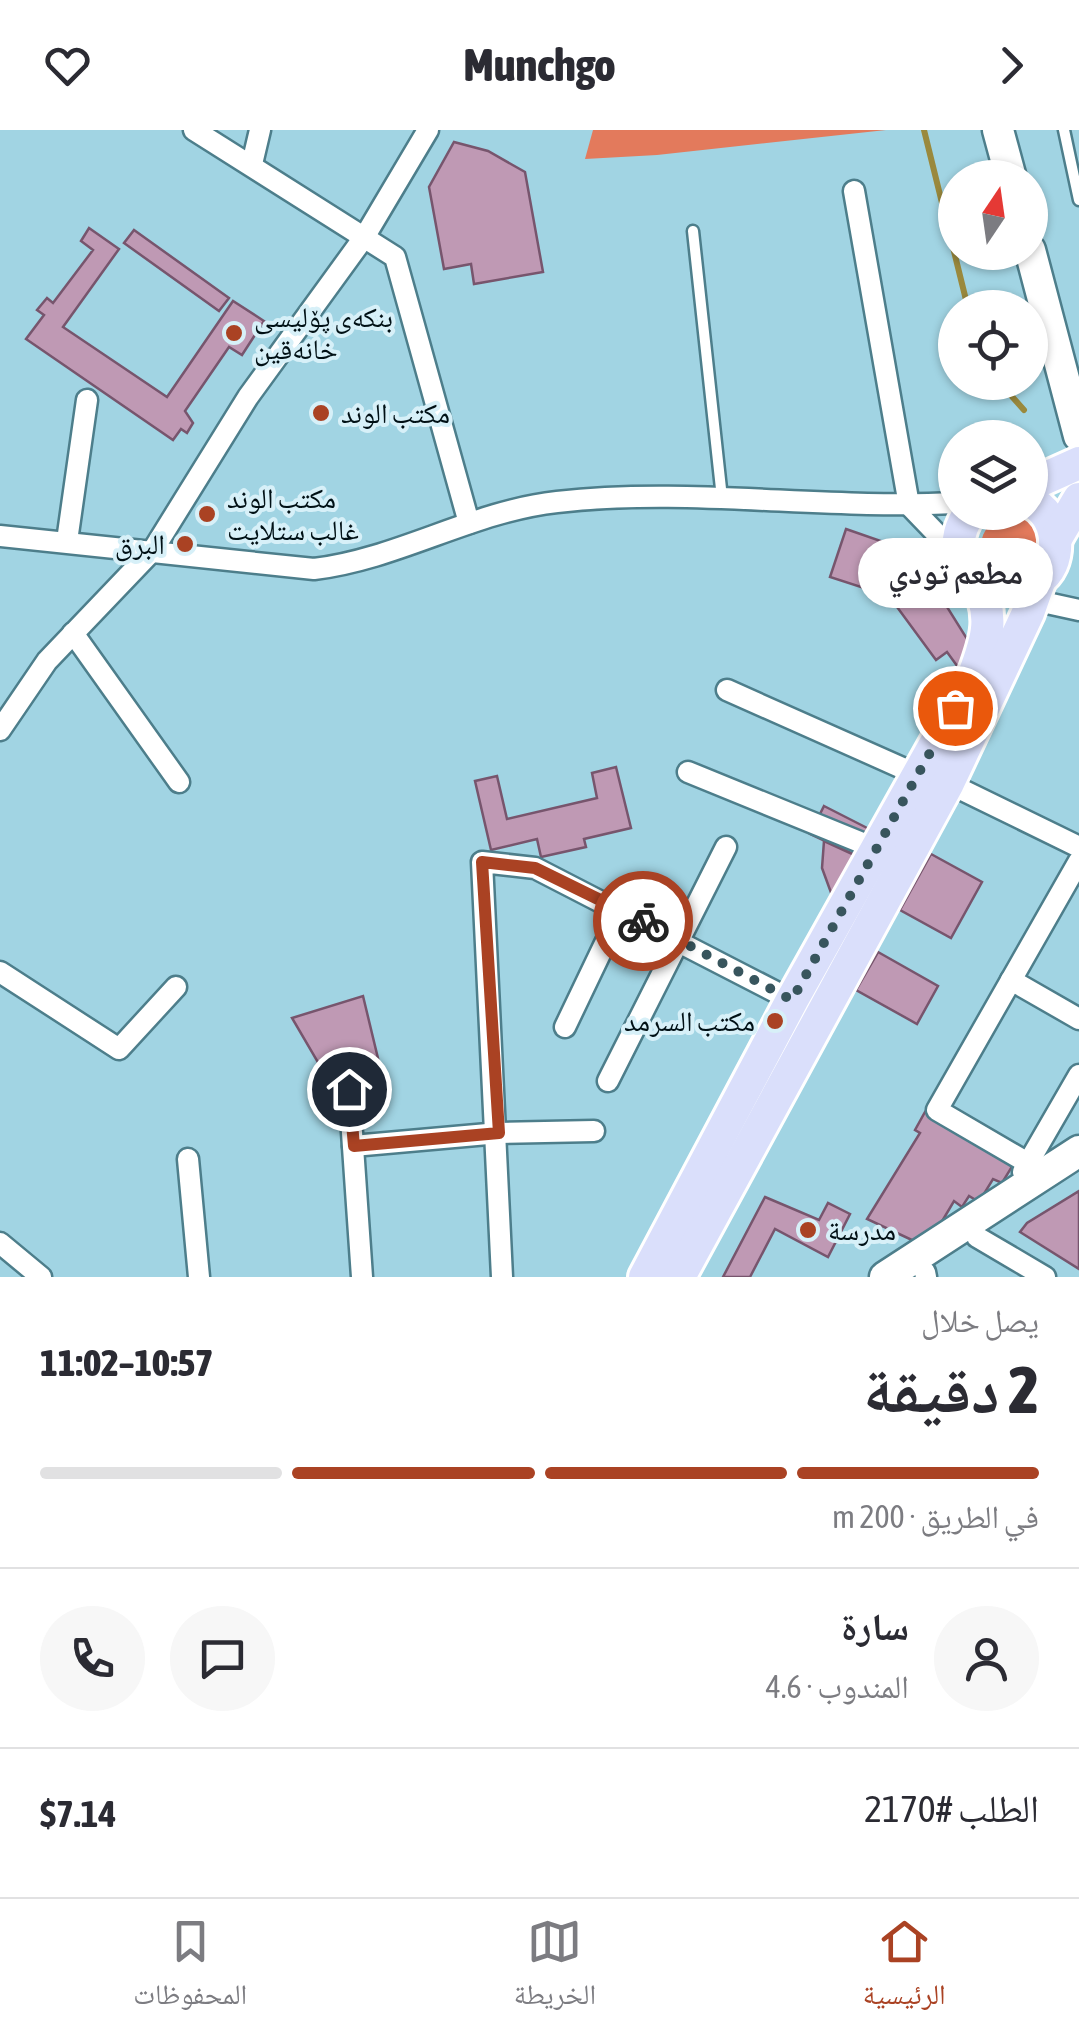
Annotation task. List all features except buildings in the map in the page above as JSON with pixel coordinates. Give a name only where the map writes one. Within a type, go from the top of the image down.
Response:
[{"type":"main road","points":[[998,130],[1006,160]]},
{"type":"main road","points":[[1035,270],[1079,436]]},
{"type":"main road","points":[[1048,477],[1079,463]]},
{"type":"main road","points":[[1055,540],[1079,498]]},
{"type":"main road","points":[[645,1277],[806,1007],[1036,588],[1054,554],[1055,540],[1048,520]]},
{"type":"main road","points":[[678,1277],[877,849],[933,779],[974,676],[990,633],[986,598],[960,536],[962,530]]},
{"type":"main road","points":[[979,577],[1014,590],[1036,588]]},
{"type":"main road","points":[[885,1277],[1009,1196],[1036,1168],[1079,1151]]},
{"type":"main road","points":[[923,1275],[1079,1174]]},
{"type":"street","points":[[194,130],[395,257],[468,523]]},
{"type":"street","points":[[252,164],[260,130]]},
{"type":"street","points":[[0,730],[24,691],[73,633],[153,550],[240,410],[365,236],[428,130]]},
{"type":"street","points":[[854,191],[909,505],[979,577]]},
{"type":"street","points":[[66,541],[87,400]]},
{"type":"street","points":[[0,536],[314,569],[354,564],[468,523],[554,502],[635,498],[938,503]]},
{"type":"street","points":[[1036,588],[1079,610]]},
{"type":"street","points":[[73,633],[179,782]]},
{"type":"street","points":[[727,690],[1079,847]]},
{"type":"street","points":[[688,772],[877,849]]},
{"type":"street","points":[[608,1081],[726,847]]},
{"type":"street","points":[[1079,861],[937,1110],[1036,1168],[1079,1075]]},
{"type":"street","points":[[502,1277],[499,1133],[482,862],[535,868],[806,1007]]},
{"type":"street","points":[[564,1027],[622,910]]},
{"type":"street","points":[[0,972],[119,1049],[176,987]]},
{"type":"street","points":[[1011,980],[1079,1019]]},
{"type":"street","points":[[349,1089],[362,1277]]},
{"type":"street","points":[[354,1146],[499,1133],[594,1131]]},
{"type":"street","points":[[188,1159],[199,1277]]},
{"type":"street","points":[[977,1237],[1045,1277]]},
{"type":"street","points":[[0,1243],[20,1268],[41,1277]]},
{"type":"lane","points":[[1064,130],[1079,200]]},
{"type":"lane","points":[[693,231],[722,500]]},
{"type":"shaded area","points":[[593,130],[886,130],[585,159]]},
{"type":"shaded area","points":[[987,530],[1035,530],[1038,557],[1022,573],[1000,573],[984,557],[981,546]]},
{"type":"waterway","points":[[924,130],[964,290]]},
{"type":"waterway","points":[[1015,400],[1024,410]]},
{"type":"way so far","points":[[643,921],[792,1000],[955,708]]},
{"type":"place","name":"بنکەی پۆلیسی خانەقین","points":[[234,333]]},
{"type":"place","name":"مكتب الوند","points":[[321,413]]},
{"type":"place","name":"مكتب الوند غالب ستلايت","points":[[207,514]]},
{"type":"place","name":"البرق","points":[[185,544]]},
{"type":"place","name":"مطعم تودي","points":[[955,708]]},
{"type":"place","name":"مكتب السرمد","points":[[775,1021]]},
{"type":"place","name":"مدرسة","points":[[808,1230]]},
{"type":"route","points":[[349,1089],[354,1146],[499,1133],[482,862],[535,868],[643,921]]}]
